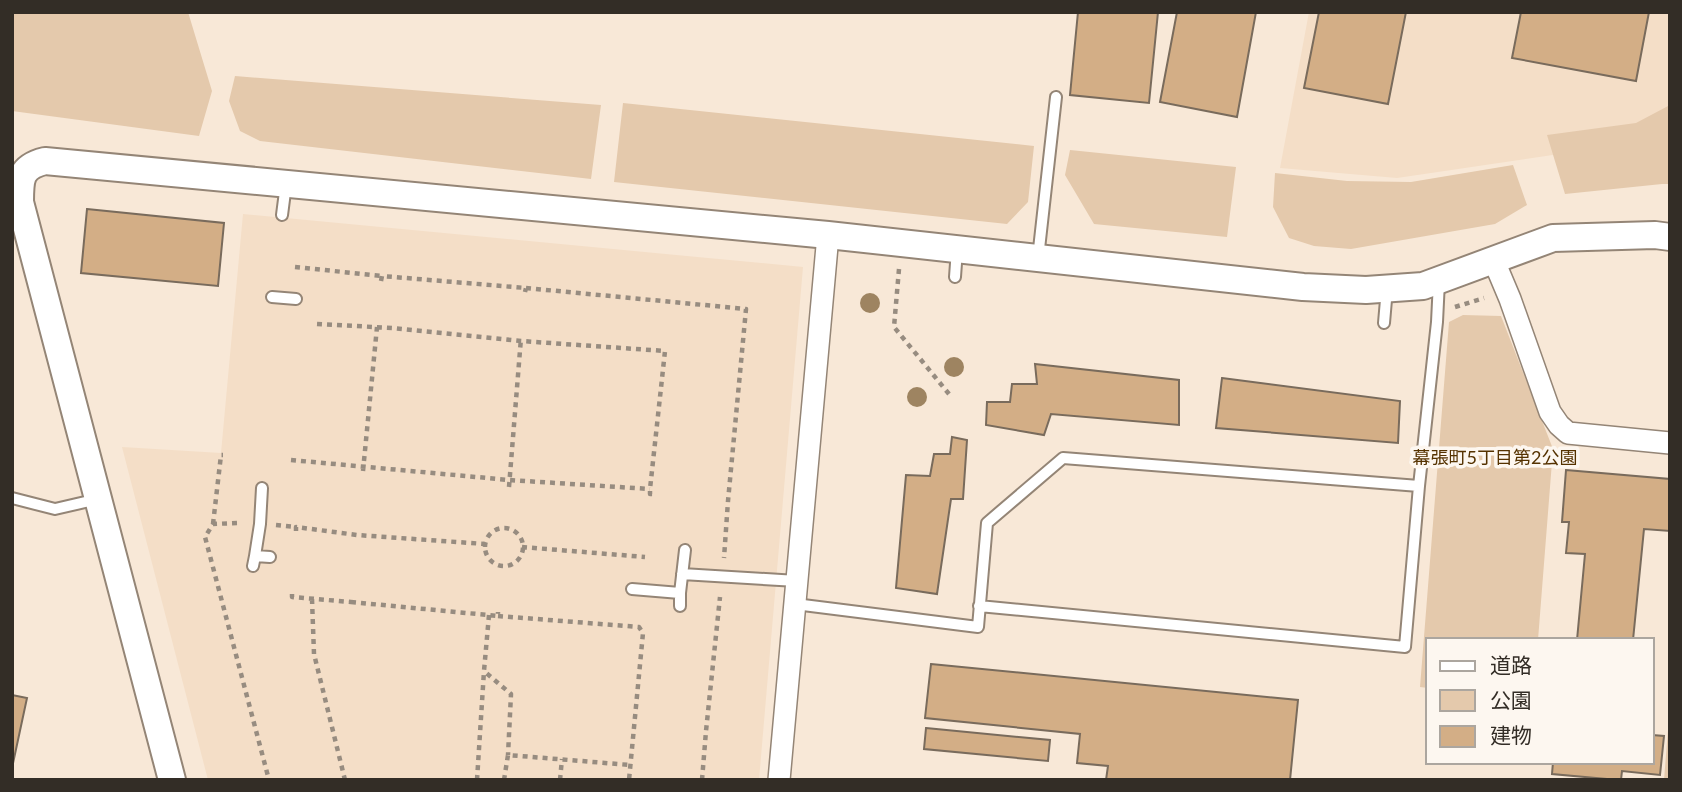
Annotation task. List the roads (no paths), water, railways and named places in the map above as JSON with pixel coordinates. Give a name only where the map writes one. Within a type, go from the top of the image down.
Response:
[{"type":"street","points":[[172,780],[20,202],[24,173],[33,164],[46,161],[828,235],[1303,287],[1366,290],[1423,286],[1553,238],[1655,235],[1670,237]]},
{"type":"street","points":[[779,780],[828,235]]},
{"type":"street","points":[[1494,261],[1550,412],[1559,425],[1568,433],[1670,443]]},
{"type":"lane","points":[[1038,258],[1056,97]]},
{"type":"lane","points":[[282,215],[286,184]]},
{"type":"lane","points":[[955,277],[957,249]]},
{"type":"lane","points":[[979,606],[1405,647],[1439,280]]},
{"type":"lane","points":[[1384,323],[1387,288]]},
{"type":"lane","points":[[272,297],[296,299]]},
{"type":"lane","points":[[795,604],[978,627],[987,523],[1063,458],[1419,486]]},
{"type":"lane","points":[[262,488],[254,561],[270,557]]},
{"type":"lane","points":[[12,498],[55,509],[98,499]]},
{"type":"lane","points":[[680,606],[685,550]]},
{"type":"lane","points":[[682,574],[797,581]]},
{"type":"lane","points":[[632,589],[680,593]]},
{"type":"park label","name":"幕張町5丁目第2公園","points":[[1495,458]]}]
